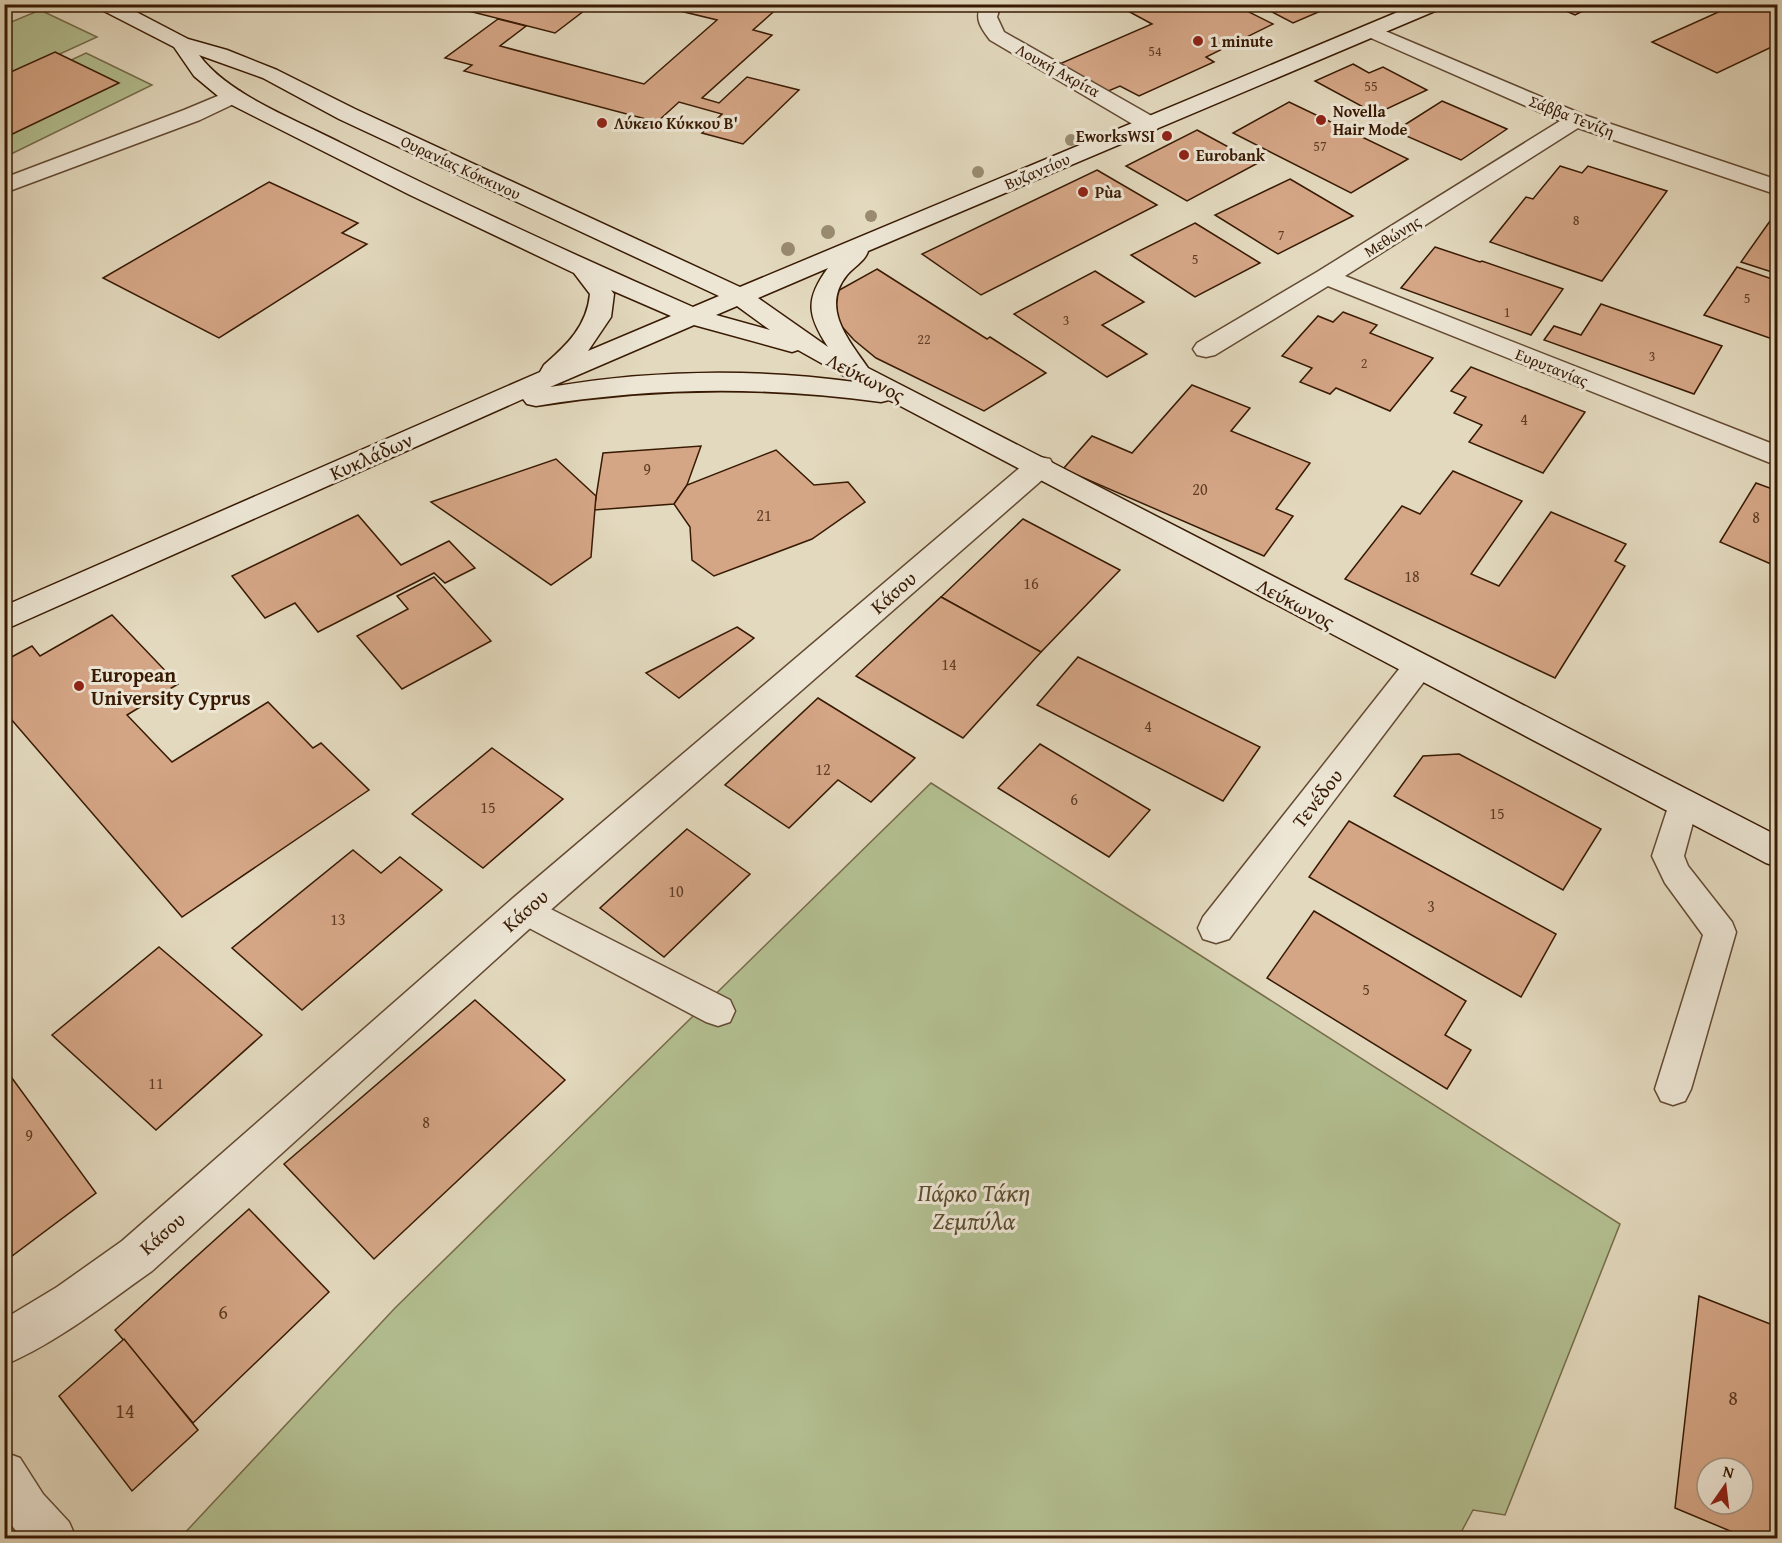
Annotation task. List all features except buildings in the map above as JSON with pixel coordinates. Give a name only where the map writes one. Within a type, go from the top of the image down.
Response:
[{"type":"main road","name":"Ουρανίας Κόκκινου","points":[[105,4],[181,43],[228,57],[270,74],[346,114],[739,296]]},
{"type":"main road","name":"Λουκή Ακρίτα","points":[[992,4],[987,11],[987,24],[997,36],[1149,124]]},
{"type":"main road","name":"Βυζαντίου","points":[[739,296],[1435,4]]},
{"type":"main road","name":"Σάββα Τενίζη","points":[[1371,31],[1576,120],[1778,188]]},
{"type":"main road","name":"Ουρανίας Κόκκινου","points":[[181,43],[201,72],[232,96],[418,190],[583,268],[694,317]]},
{"type":"main road","points":[[4,186],[192,115],[232,96]]},
{"type":"main road","name":"Μεθώνης","points":[[1206,349],[1326,277],[1576,120]]},
{"type":"main road","points":[[859,374],[826,322],[822,309],[822,297],[832,274],[868,242]]},
{"type":"main road","points":[[541,382],[579,346],[600,311],[602,294],[583,268]]},
{"type":"main road","name":"Ευρυτανίας","points":[[1326,277],[1778,457]]},
{"type":"main road","name":"Κυκλάδων","points":[[4,619],[153,551],[739,296]]},
{"type":"main road","name":"Λεύκωνος","points":[[739,296],[816,351],[1778,853]]},
{"type":"main road","name":"Λεύκωνος","points":[[694,317],[816,351]]},
{"type":"main road","points":[[474,410],[582,390],[650,382],[703,379],[803,384],[906,398]]},
{"type":"main road","name":"Κάσου","points":[[4,1344],[72,1302],[137,1256],[525,910],[1040,466]]},
{"type":"main road","name":"Τενέδου","points":[[1216,928],[1418,667]]},
{"type":"main road","points":[[4,1474],[27,1510],[53,1539]]},
{"type":"lane","points":[[1673,1089],[1720,932],[1676,874],[1668,856],[1683,804]]},
{"type":"lane","points":[[525,910],[718,1011]]},
{"type":"green space","points":[[40,10],[97,37],[5,79],[4,25]]},
{"type":"green space","points":[[86,53],[152,85],[5,157],[5,91]]},
{"type":"green space","name":"Πάρκο Τάκη Ζεμπύλα","points":[[931,783],[1620,1224],[1505,1515],[1473,1510],[1458,1538],[180,1538],[395,1308]]},
{"type":"place","name":"1 minute","points":[[1198,41]]},
{"type":"place","name":"Novella Hair Mode","points":[[1321,120]]},
{"type":"place","name":"Λύκειο Κύκκου Β'","points":[[602,123]]},
{"type":"place","name":"EworksWSI","points":[[1167,136]]},
{"type":"place","name":"Eurobank","points":[[1184,155]]},
{"type":"place","name":"Pùa","points":[[1083,192]]},
{"type":"place","name":"European University Cyprus","points":[[79,686]]}]
